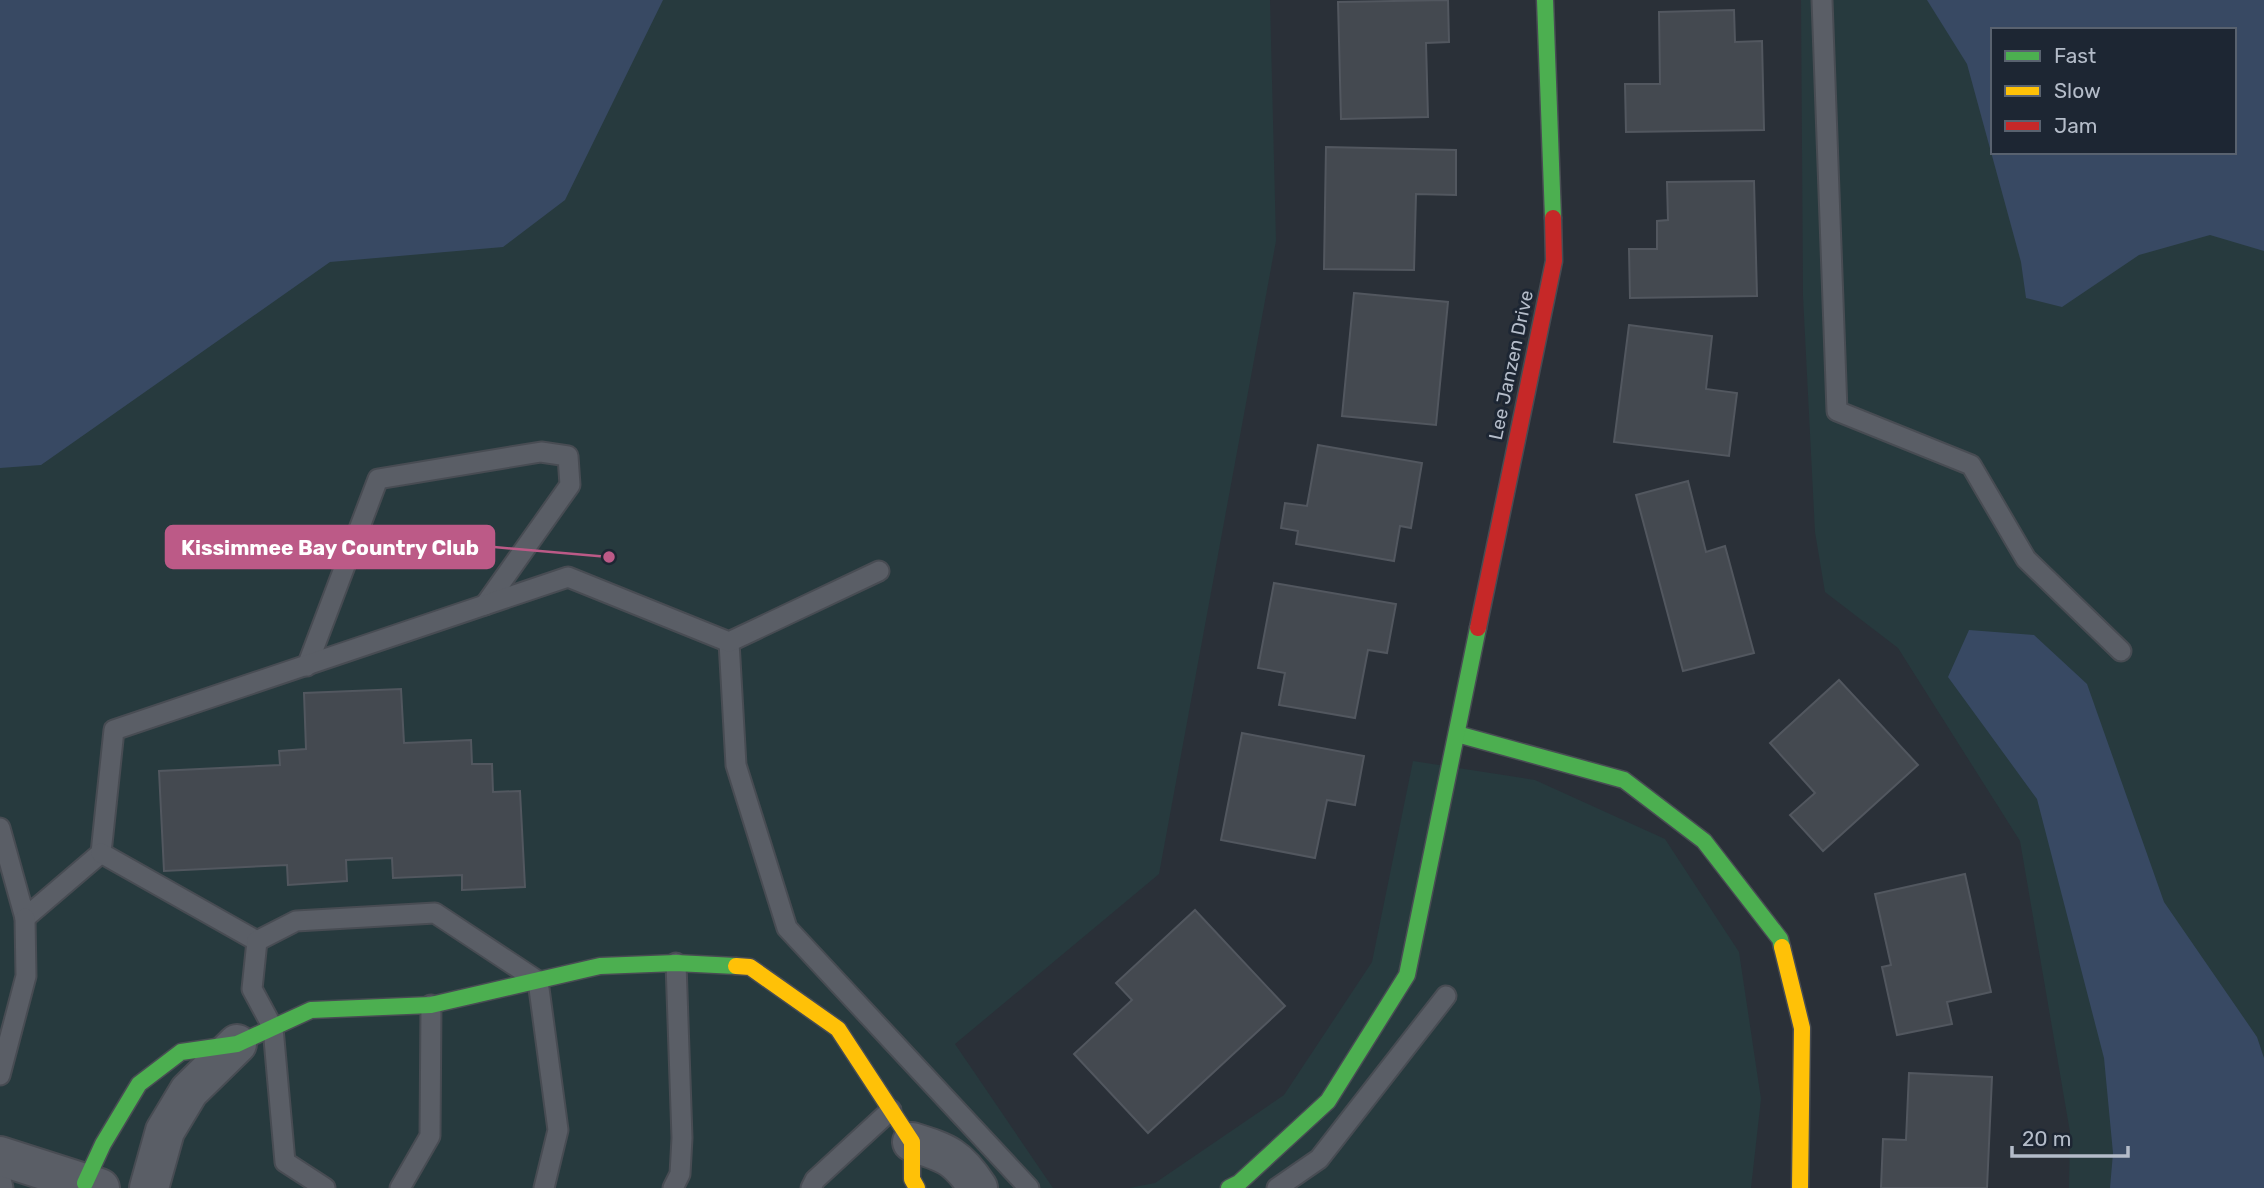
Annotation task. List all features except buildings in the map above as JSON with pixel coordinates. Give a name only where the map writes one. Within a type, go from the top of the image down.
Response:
[{"type":"street","name":"Lee Janzen Drive","points":[[1229,1188],[1239,1183],[1328,1101],[1407,975],[1554,261],[1545,0]]},
{"type":"street","points":[[1457,734],[1624,780],[1704,841],[1780,939],[1802,1028],[1800,1188]]},
{"type":"street","points":[[149,1188],[165,1132],[188,1091],[237,1045],[311,1010],[431,1004],[600,966],[676,963],[750,967],[838,1029],[912,1142],[912,1178],[917,1188]]},
{"type":"street","points":[[0,1156],[92,1186],[103,1144],[139,1084],[181,1052],[237,1045]]},
{"type":"street","points":[[912,1142],[938,1150],[964,1166],[978,1188]]},
{"type":"lane","points":[[1822,0],[1836,411],[1970,465],[2026,559],[2121,652]]},
{"type":"lane","points":[[307,666],[378,480],[541,452],[568,456],[570,485],[485,605]]},
{"type":"lane","points":[[25,918],[101,853],[114,730],[568,577],[729,642],[879,571]]},
{"type":"lane","points":[[729,642],[736,765],[787,928],[1029,1188]]},
{"type":"lane","points":[[0,828],[25,918],[26,976],[0,1075]]},
{"type":"lane","points":[[101,853],[257,941]]},
{"type":"lane","points":[[257,941],[296,921],[435,913],[538,981],[558,1130],[544,1188]]},
{"type":"lane","points":[[257,941],[252,989],[273,1028],[285,1162],[326,1188]]},
{"type":"lane","points":[[673,1188],[680,1174],[682,1138],[676,963]]},
{"type":"lane","points":[[1278,1188],[1319,1159],[1447,996]]},
{"type":"lane","points":[[400,1188],[430,1136],[431,1004]]},
{"type":"lane","points":[[811,1188],[815,1180],[891,1110]]},
{"type":"lane","points":[[0,1175],[3,1188]]},
{"type":"green space","points":[[0,0],[1270,0],[1276,241],[1159,874],[955,1044],[1053,1188],[0,1188]]},
{"type":"green space","points":[[1801,0],[2264,0],[2264,1188],[2069,1188],[2070,1132],[2020,841],[1898,648],[1825,592],[1815,532],[1803,296]]},
{"type":"green space","points":[[1413,761],[1535,780],[1665,839],[1739,952],[1761,1099],[1751,1188],[1129,1188],[1155,1183],[1284,1095],[1372,962]]},
{"type":"water","points":[[0,0],[663,0],[565,200],[503,247],[330,262],[41,465],[0,468]]},
{"type":"water","points":[[1927,0],[2264,0],[2264,251],[2210,235],[2139,255],[2062,307],[2026,298],[2021,262],[1992,154],[2236,154],[2236,28],[1991,28],[1991,152],[1967,64]]},
{"type":"water","points":[[1969,630],[2034,635],[2087,684],[2164,902],[2257,1037],[2264,1058],[2264,1188],[2110,1188],[2113,1153],[2104,1058],[2037,799],[1948,677]]},
{"type":"traffic: fast","points":[[1545,0],[1553,218]]},
{"type":"traffic: fast","points":[[1229,1188],[1239,1183],[1328,1101],[1407,975],[1478,628]]},
{"type":"traffic: fast","points":[[1457,734],[1624,780],[1704,841],[1780,939],[1782,947]]},
{"type":"traffic: fast","points":[[85,1183],[103,1144],[139,1084],[181,1052],[237,1044],[311,1010],[431,1005],[600,966],[676,963],[736,966]]},
{"type":"traffic: slow","points":[[1782,947],[1802,1028],[1800,1188]]},
{"type":"traffic: slow","points":[[736,966],[750,967],[838,1029],[912,1142],[912,1179],[917,1188]]},
{"type":"traffic: jam","points":[[1478,628],[1554,261],[1553,218]]},
{"type":"place","name":"Kissimmee Bay Country Club","points":[[609,557]]}]
